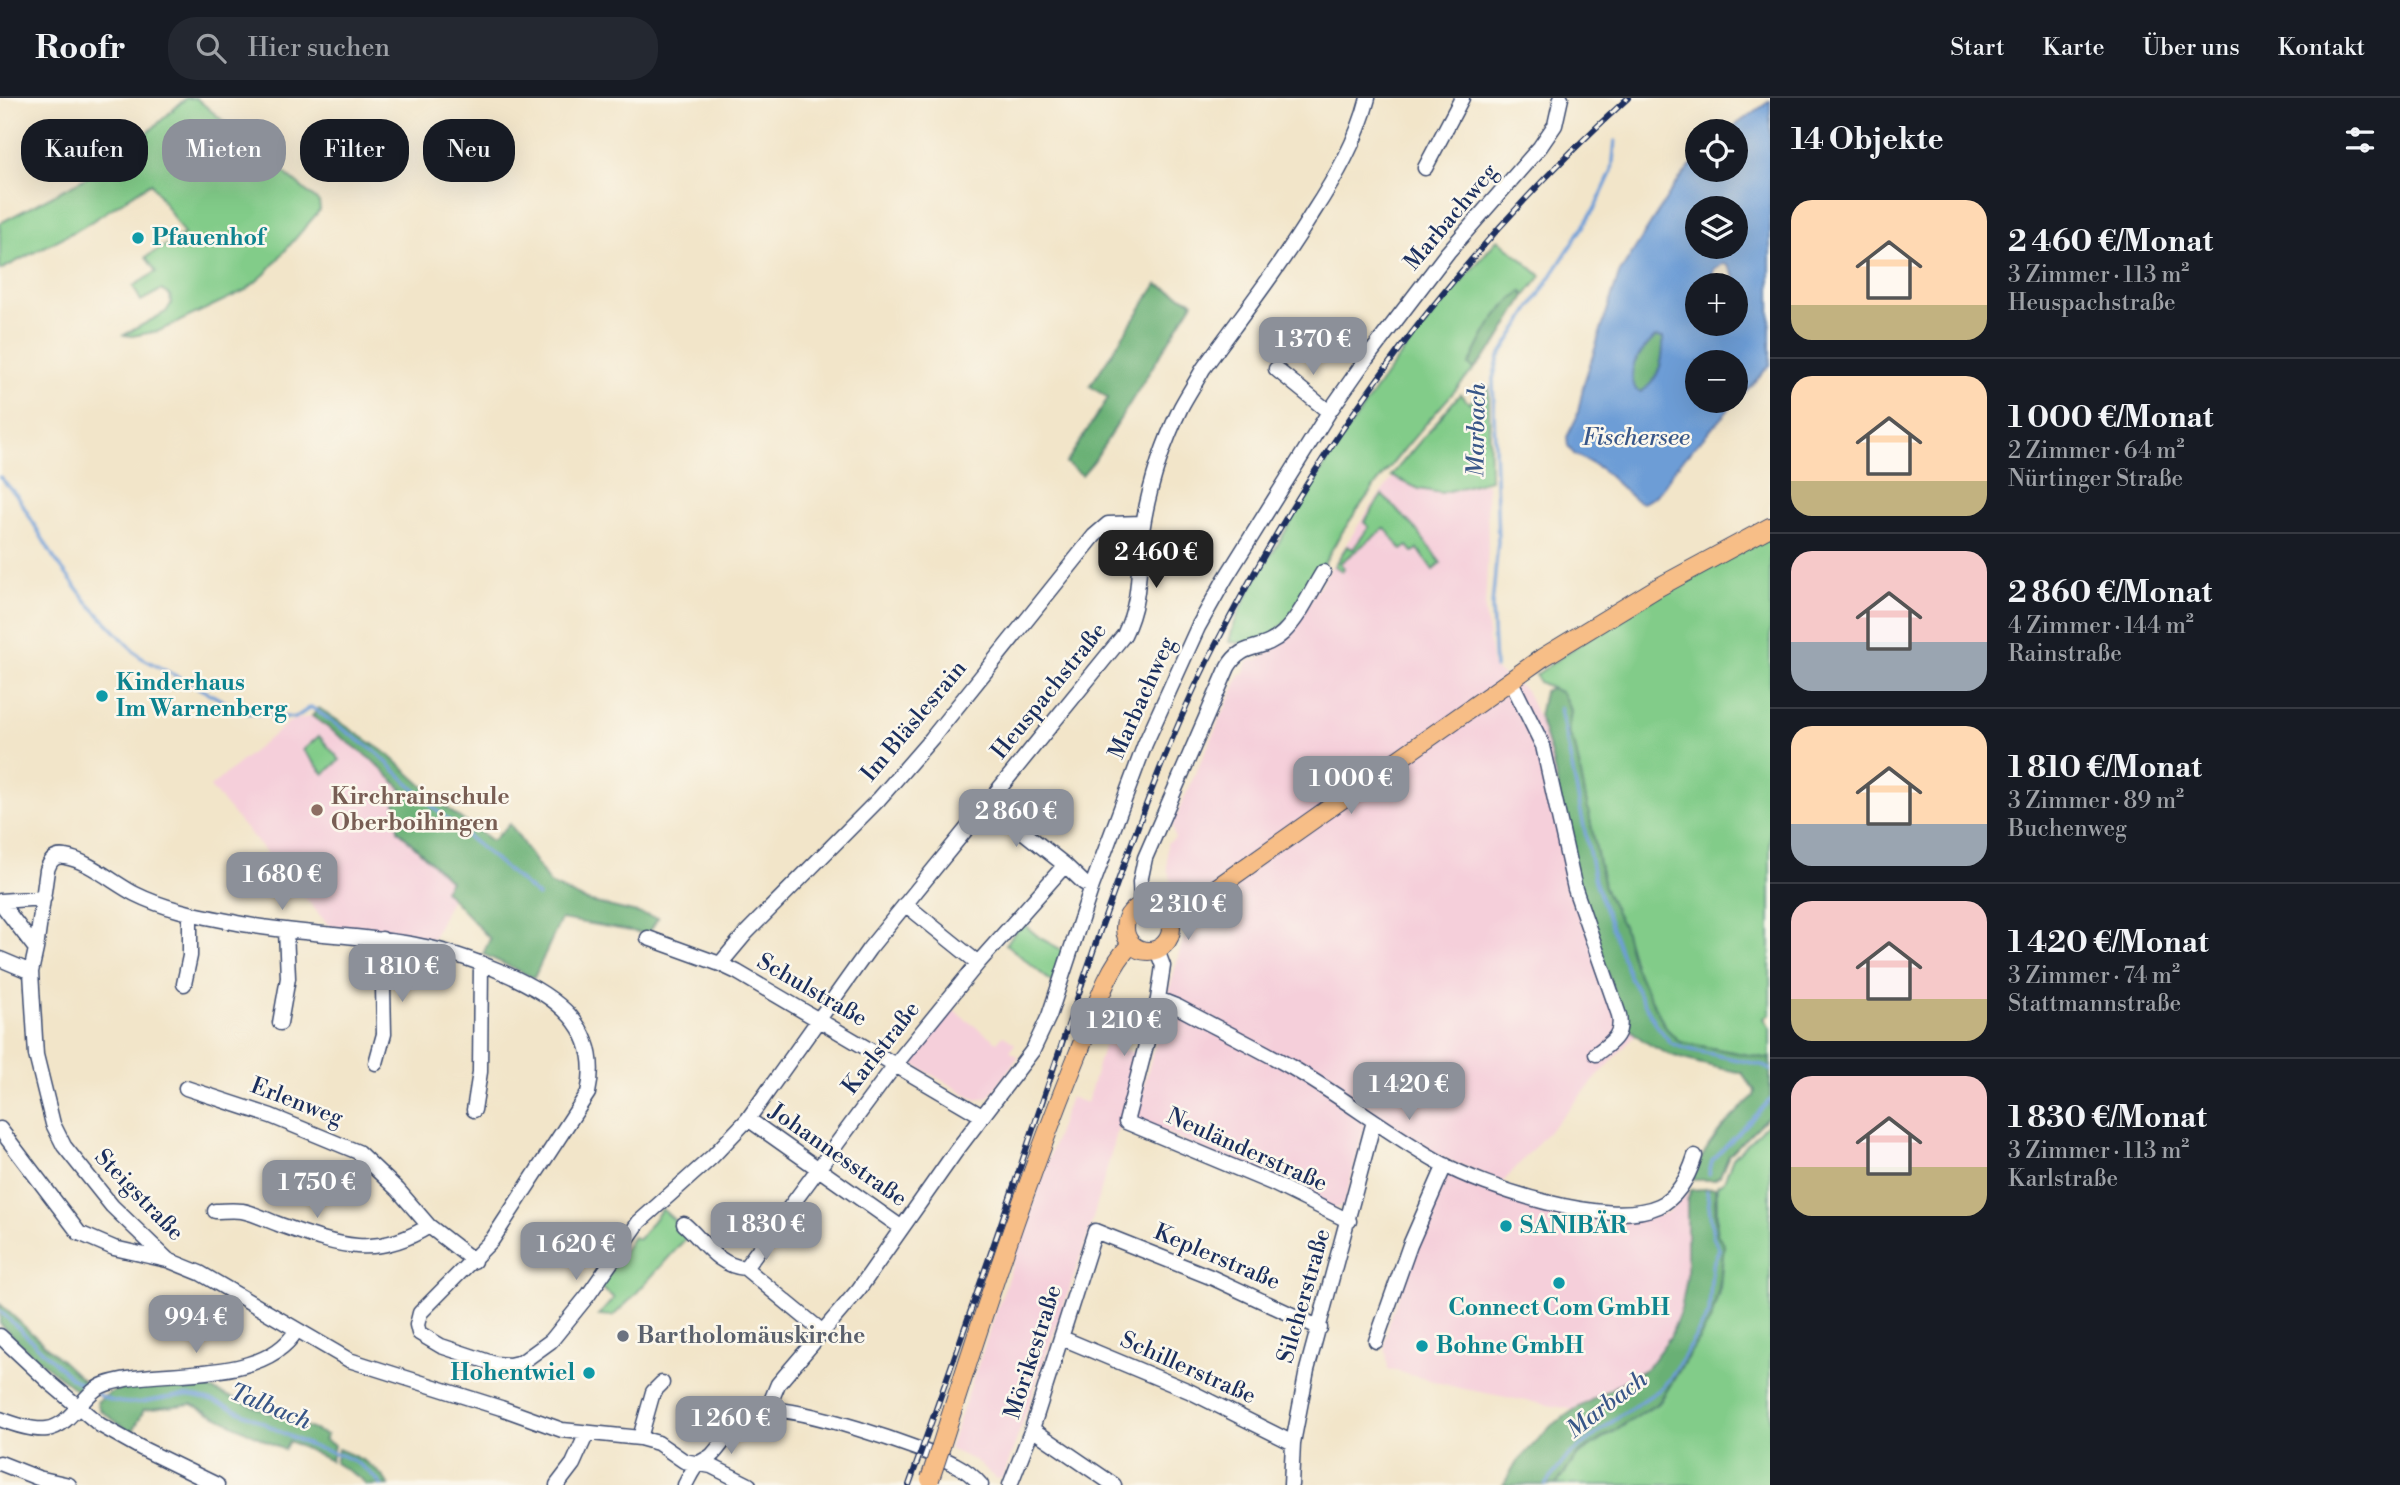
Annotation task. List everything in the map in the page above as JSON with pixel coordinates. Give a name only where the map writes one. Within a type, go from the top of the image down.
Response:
[{"type":"main road","points":[[1169,917],[1198,901],[1542,658],[1657,588],[1770,527]]},
{"type":"main road","points":[[1141,906],[1158,907],[1169,917],[1171,933],[1166,943],[1157,950],[1144,951],[1131,944],[1126,937],[1125,923],[1131,912],[1141,906]]},
{"type":"main road","points":[[929,1482],[965,1366],[1063,1092],[1105,988],[1121,955],[1131,944]]},
{"type":"street","name":"Heuspachstraße","points":[[474,1261],[420,1313],[417,1325],[419,1333],[441,1346],[495,1364],[522,1362],[558,1333],[639,1222],[712,1157],[748,1119],[842,985],[1124,635],[1137,601],[1143,523],[1159,464],[1183,404],[1202,369],[1290,249],[1342,167],[1359,130],[1368,98]]},
{"type":"street","points":[[1425,168],[1462,98]]},
{"type":"street","name":"Marbachweg","points":[[771,1409],[771,1401],[778,1384],[859,1289],[1041,1037],[1092,886],[1145,744],[1198,627],[1238,557],[1329,412],[1402,311],[1448,252],[1540,147],[1555,125],[1561,98]]},
{"type":"street","points":[[1276,369],[1329,412]]},
{"type":"street","name":"Im Bläslesrain","points":[[720,964],[879,799],[932,738],[1094,536],[1108,524],[1143,523]]},
{"type":"street","points":[[1141,906],[1140,882],[1145,858],[1228,667],[1238,652],[1269,643],[1283,633],[1323,572]]},
{"type":"street","points":[[1510,679],[1543,746],[1576,890],[1619,1015],[1621,1027],[1615,1038],[1596,1054]]},
{"type":"street","points":[[988,804],[1084,883],[1092,886]]},
{"type":"street","name":"Steigstraße","points":[[190,914],[137,895],[81,861],[65,856],[57,856],[50,861],[32,972],[36,1055],[47,1102],[64,1146],[112,1206],[168,1260],[200,1273],[349,1360],[562,1430],[619,1434],[658,1443],[688,1463],[715,1467],[748,1485]]},
{"type":"street","name":"Karlstraße","points":[[745,1268],[895,1065],[978,963],[1065,865]]},
{"type":"street","points":[[0,902],[44,898]]},
{"type":"street","points":[[0,902],[36,949]]},
{"type":"street","points":[[905,904],[978,963]]},
{"type":"street","points":[[184,984],[190,956],[190,914],[286,930],[382,939],[423,946],[481,963],[532,986],[563,1009],[578,1025],[587,1042],[592,1074],[588,1093],[492,1240],[474,1261]]},
{"type":"street","points":[[280,1023],[288,978],[286,930]]},
{"type":"street","name":"Schulstraße","points":[[648,938],[720,964],[895,1065],[986,1111]]},
{"type":"street","points":[[376,1063],[384,1034],[382,939]]},
{"type":"street","points":[[1157,950],[1163,966],[1158,999],[1292,1067],[1445,1165],[1514,1192],[1596,1213],[1619,1214],[1648,1210],[1661,1205],[1682,1185],[1695,1156]]},
{"type":"street","points":[[0,959],[32,972]]},
{"type":"street","points":[[474,1110],[480,1072],[481,963]]},
{"type":"street","name":"Neuländerstraße","points":[[1158,999],[1126,1122],[1260,1177],[1349,1221]]},
{"type":"street","name":"Erlenweg","points":[[186,1088],[271,1116],[358,1152],[382,1173],[429,1226],[474,1261]]},
{"type":"street","name":"Johannesstraße","points":[[748,1119],[902,1228]]},
{"type":"street","name":"Silcherstraße","points":[[1291,1485],[1293,1443],[1307,1370],[1374,1121]]},
{"type":"street","points":[[0,1129],[79,1233],[114,1248],[168,1260]]},
{"type":"street","points":[[1376,1341],[1410,1245],[1445,1165]]},
{"type":"street","points":[[215,1211],[243,1211],[317,1239],[362,1247],[384,1246],[409,1239],[429,1226]]},
{"type":"street","points":[[684,1224],[709,1251],[734,1268],[745,1268],[824,1332]]},
{"type":"street","name":"Keplerstraße","points":[[1095,1231],[1213,1278],[1320,1328]]},
{"type":"street","name":"Mörikestraße","points":[[1010,1485],[1032,1429],[1095,1231]]},
{"type":"street","points":[[0,1419],[27,1427],[48,1429],[62,1422],[97,1388],[106,1384],[126,1379],[229,1369],[280,1349],[296,1331]]},
{"type":"street","points":[[0,1336],[83,1402],[100,1425],[217,1485]]},
{"type":"street","name":"Schillerstraße","points":[[1062,1338],[1189,1391],[1293,1443]]},
{"type":"street","points":[[640,1438],[653,1392],[662,1383]]},
{"type":"street","points":[[685,1485],[699,1463],[709,1458],[750,1413],[771,1409],[832,1422],[929,1454],[963,1469],[981,1485]]},
{"type":"street","points":[[1032,1429],[1114,1485]]},
{"type":"street","points":[[556,1485],[573,1464],[587,1433]]},
{"type":"street","points":[[0,1463],[38,1478],[69,1485]]},
{"type":"shaded area","points":[[1401,466],[1459,484],[1487,484],[1485,610],[1493,669],[1526,690],[1549,743],[1637,1033],[1503,1182],[1441,1157],[1368,1113],[1344,1206],[1333,1209],[1135,1119],[1182,942],[1199,917],[1186,897],[1177,895],[1167,868],[1167,843],[1175,838],[1172,825],[1249,660],[1258,660],[1280,644],[1365,515]]},
{"type":"shaded area","name":"Kirchrainschule Oberboihingen","points":[[319,714],[406,789],[458,884],[432,940],[330,927],[210,787],[289,722]]},
{"type":"shaded area","points":[[951,1009],[997,1042],[1003,1035],[1015,1044],[1010,1051],[1018,1057],[989,1097],[977,1100],[911,1063]]},
{"type":"shaded area","points":[[1104,1044],[1139,1054],[1088,1236],[1003,1478],[996,1479],[976,1461],[949,1449],[1070,1097],[1087,1103]]},
{"type":"shaded area","points":[[1447,1173],[1581,1216],[1624,1220],[1647,1219],[1668,1212],[1691,1190],[1687,1201],[1687,1277],[1681,1309],[1670,1337],[1648,1368],[1574,1410],[1459,1388],[1388,1369],[1385,1342],[1388,1323]]},
{"type":"green space","points":[[186,98],[196,98],[221,119],[163,119]]},
{"type":"green space","points":[[162,120],[162,182],[286,182],[286,174],[319,202],[320,210],[265,274],[246,290],[159,331],[132,336],[124,335],[166,312],[171,304],[170,295],[161,290],[141,301],[133,286],[156,272],[146,257],[184,234],[151,183],[83,227],[0,270],[0,223],[78,182],[148,182],[148,132]]},
{"type":"green space","points":[[1498,239],[1541,276],[1525,296],[1522,292],[1503,307],[1469,365],[1474,369],[1373,489],[1343,531],[1304,598],[1286,622],[1261,641],[1229,642],[1250,590],[1305,498],[1374,392],[1442,304]]},
{"type":"green space","points":[[1157,284],[1193,302],[1094,461],[1082,475],[1066,463],[1108,398],[1090,386]]},
{"type":"green space","points":[[1522,291],[1525,296],[1497,343],[1474,369],[1469,365],[1490,325],[1503,308]]},
{"type":"green space","points":[[1655,337],[1663,337],[1660,368],[1648,387],[1642,392],[1636,391],[1632,375],[1635,361]]},
{"type":"green space","points":[[1489,387],[1490,480],[1441,493],[1419,489],[1391,476],[1460,394],[1469,403]]},
{"type":"green space","points":[[1382,495],[1414,527],[1441,563],[1433,570],[1418,549],[1413,552],[1408,546],[1402,550],[1385,528],[1340,563],[1344,568],[1342,571],[1334,566],[1347,546],[1353,549],[1369,527],[1364,522]]},
{"type":"green space","points":[[1770,537],[1770,1014],[1764,1018],[1770,1029],[1770,1059],[1680,1042],[1666,1028],[1635,968],[1623,926],[1604,888],[1575,746],[1568,732],[1571,710],[1562,693],[1539,682],[1536,675],[1592,636],[1650,601]]},
{"type":"green space","points":[[1551,688],[1562,693],[1571,711],[1568,732],[1575,746],[1604,888],[1623,926],[1635,968],[1666,1028],[1680,1042],[1770,1059],[1770,1114],[1729,1155],[1720,1176],[1714,1180],[1692,1180],[1710,1144],[1754,1096],[1755,1091],[1742,1073],[1694,1062],[1662,1051],[1635,1034],[1624,1022],[1578,888],[1551,755],[1539,717],[1544,691]]},
{"type":"green space","points":[[319,708],[389,755],[453,813],[492,841],[510,824],[550,884],[587,901],[658,918],[648,934],[561,919],[534,978],[483,954],[490,939],[444,890],[450,881],[398,830],[395,801],[402,789],[370,758],[312,716]]},
{"type":"green space","points":[[319,736],[340,760],[324,774],[303,750]]},
{"type":"green space","points":[[1022,923],[1040,938],[1064,951],[1054,984],[1006,944]]},
{"type":"green space","points":[[1770,1121],[1770,1485],[1556,1485],[1578,1455],[1660,1402],[1711,1319],[1720,1288],[1724,1244],[1717,1234],[1717,1186],[1724,1181],[1733,1158]]},
{"type":"green space","points":[[1715,1188],[1716,1233],[1724,1244],[1719,1288],[1711,1319],[1659,1402],[1578,1454],[1556,1485],[1503,1485],[1517,1462],[1552,1425],[1647,1368],[1670,1337],[1681,1309],[1687,1277],[1687,1201],[1691,1190]]},
{"type":"green space","points":[[662,1209],[690,1234],[613,1316],[599,1315],[614,1298],[600,1287],[633,1237],[639,1239]]},
{"type":"green space","points":[[0,1304],[90,1387],[81,1394],[29,1352],[0,1324]]},
{"type":"green space","points":[[190,1381],[327,1435],[324,1440],[334,1445],[331,1461],[289,1441],[284,1450],[192,1404],[144,1410],[132,1433],[100,1410],[97,1402],[129,1386]]},
{"type":"green space","points":[[338,1449],[367,1463],[379,1472],[389,1485],[366,1485],[335,1463]]},
{"type":"water","name":"Fischersee","points":[[1770,101],[1770,365],[1748,389],[1748,350],[1685,350],[1685,413],[1726,413],[1674,469],[1657,494],[1642,503],[1600,468],[1574,454],[1568,446],[1567,437],[1577,417],[1584,383],[1619,274],[1685,173],[1685,182],[1748,182],[1748,119],[1744,119]],"holes":[[[1655,337],[1663,338],[1663,354],[1657,375],[1641,392],[1636,390],[1633,382],[1633,368],[1639,355]]]},
{"type":"waterway","name":"Marbach","points":[[1495,668],[1492,606],[1498,542],[1493,379],[1499,357],[1595,208],[1612,171],[1615,141]]},
{"type":"waterway","points":[[0,477],[18,497],[54,558],[88,603],[140,657],[246,713],[295,718],[311,707],[376,752],[433,807],[538,896]]},
{"type":"waterway","name":"Marbach","points":[[1560,708],[1595,881],[1630,978],[1658,1027],[1671,1043],[1683,1048],[1762,1065],[1770,1070]]},
{"type":"waterway","name":"Marbach","points":[[1709,1174],[1712,1161],[1770,1100]]},
{"type":"waterway","name":"Marbach","points":[[1545,1485],[1568,1456],[1659,1390],[1671,1377],[1709,1314],[1712,1266],[1719,1249],[1713,1236],[1707,1191]]},
{"type":"waterway","name":"Talbach","points":[[0,1311],[71,1378],[91,1390]]},
{"type":"waterway","name":"Talbach","points":[[97,1394],[123,1403],[185,1396],[212,1401],[311,1446],[356,1462],[381,1485]]},
{"type":"railway","points":[[909,1485],[984,1274],[1101,928],[1167,751],[1214,648],[1299,497],[1396,354],[1449,286],[1506,221],[1565,158],[1628,98]]},
{"type":"place","name":"Pfauenhof","points":[[138,238]]},
{"type":"place","name":"Kinderhaus Im Warnenberg","points":[[102,696]]},
{"type":"place","name":"Kirchrainschule Oberboihingen","points":[[317,810]]},
{"type":"place","name":"SANIBÄR","points":[[1506,1226]]},
{"type":"place","name":"Connect Com GmbH","points":[[1559,1283]]},
{"type":"place","name":"Bartholomäuskirche","points":[[623,1336]]},
{"type":"place","name":"Bohne GmbH","points":[[1422,1346]]},
{"type":"place","name":"Hohentwiel","points":[[589,1373]]}]
